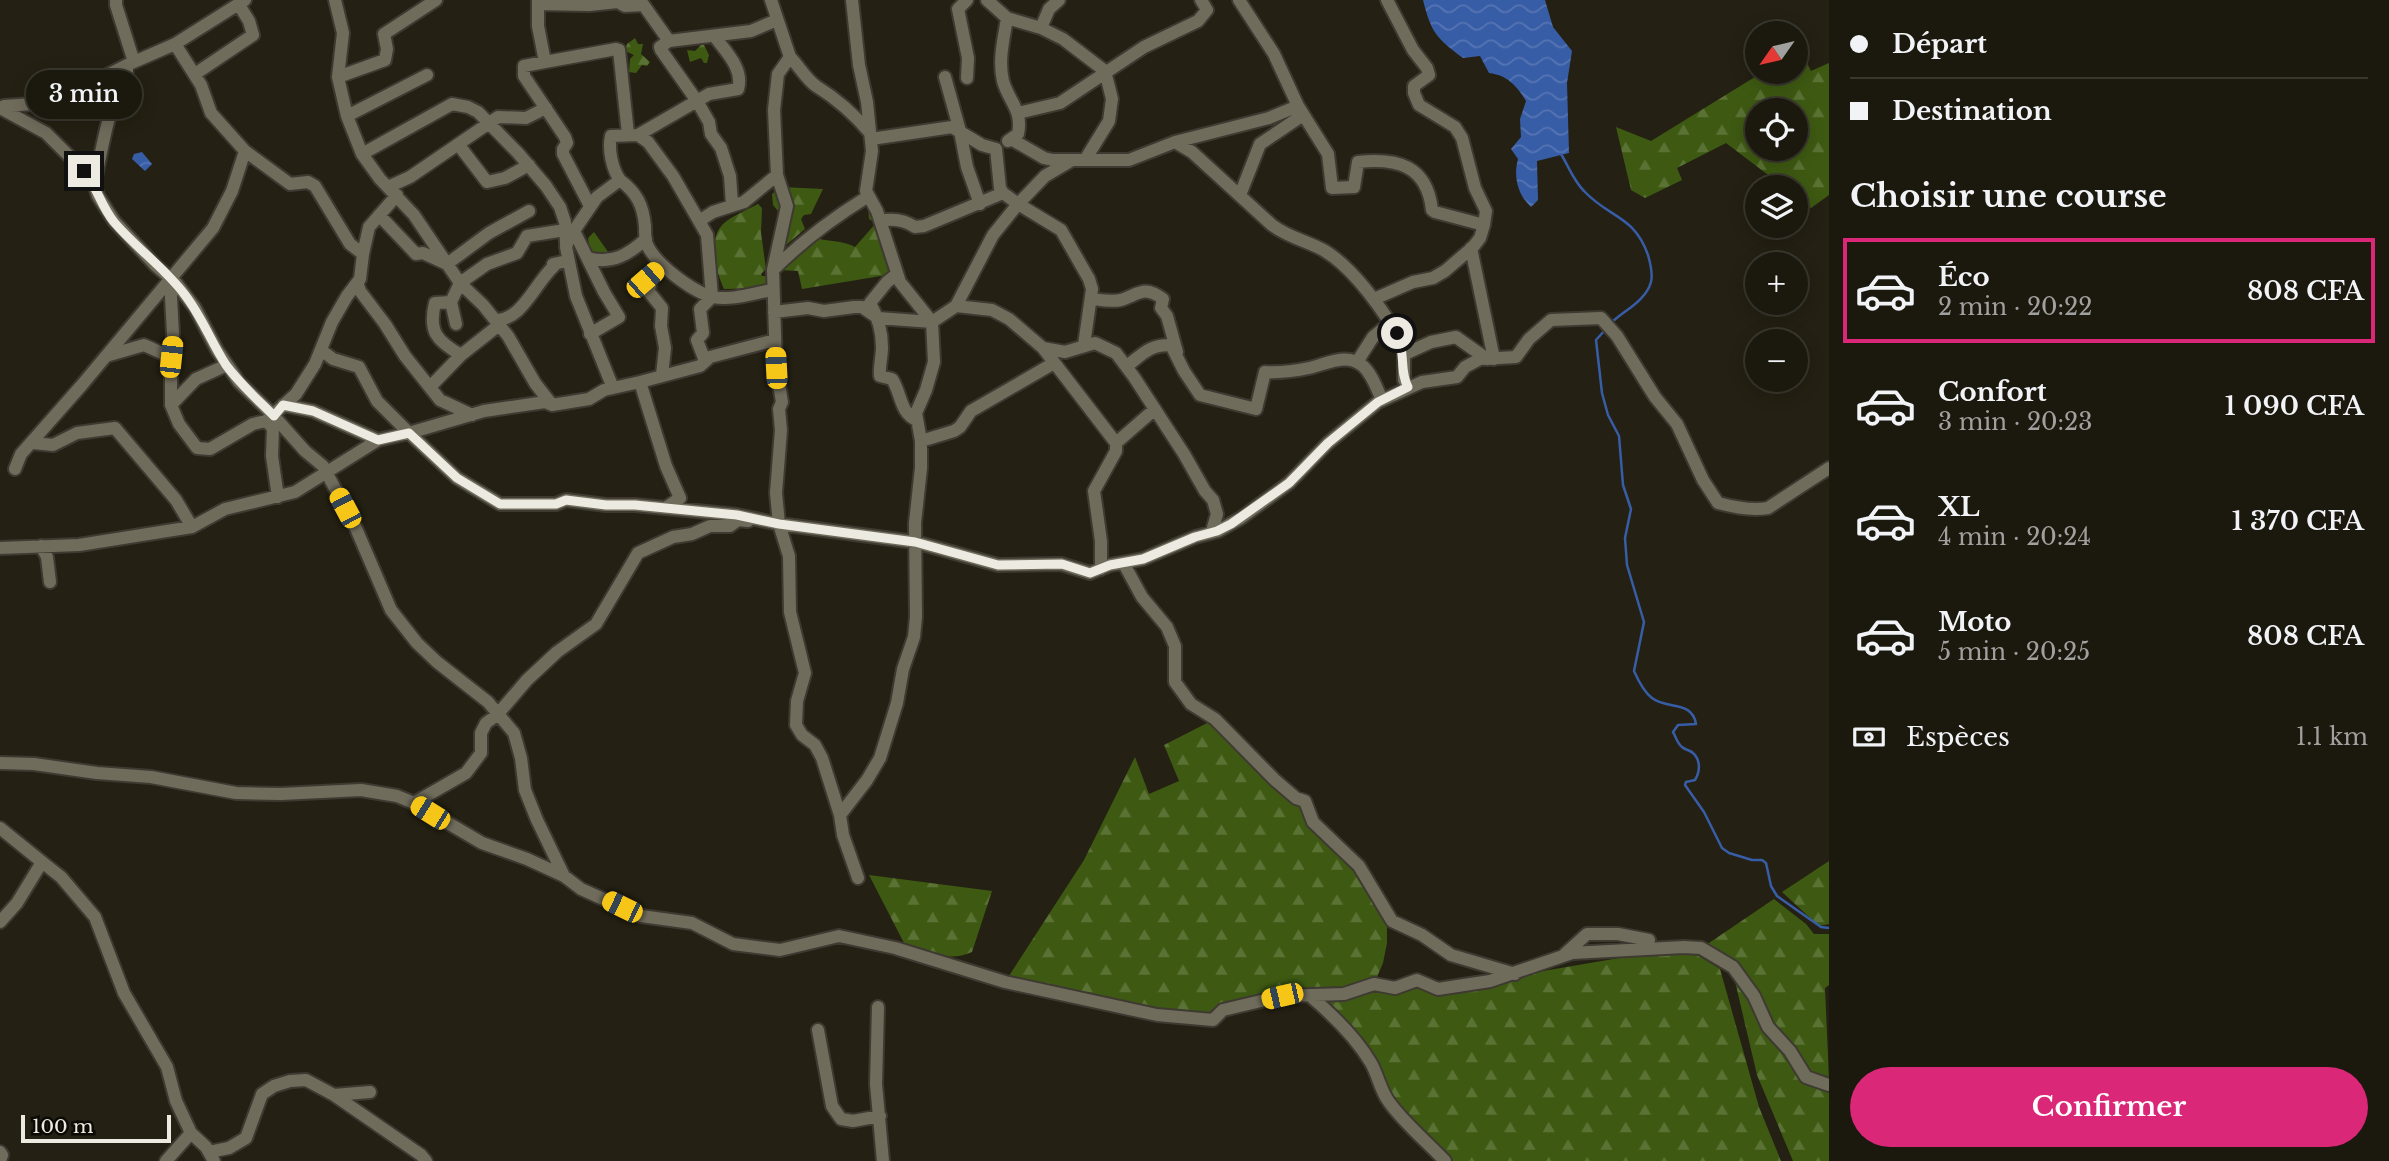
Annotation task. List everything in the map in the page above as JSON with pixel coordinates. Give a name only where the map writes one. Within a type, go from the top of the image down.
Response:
[{"type":"street","points":[[94,184],[102,142],[130,64],[116,0]]},
{"type":"street","points":[[335,0],[343,33],[338,77],[347,116],[362,154],[429,236],[460,283],[483,304],[552,405]]},
{"type":"street","points":[[338,77],[385,60],[387,49],[384,34],[436,0]]},
{"type":"street","points":[[771,0],[790,57],[816,85],[848,108],[871,136]]},
{"type":"street","points":[[840,816],[880,758],[897,703],[915,626],[915,542],[921,468],[921,441],[916,412],[934,362],[932,321],[905,290],[897,274],[881,221],[867,197],[866,179],[872,151],[871,136],[852,0]]},
{"type":"street","points":[[967,0],[958,9],[968,58],[967,78]]},
{"type":"street","points":[[774,312],[862,307],[878,318],[932,321],[956,306],[993,235],[1018,204],[1045,176],[1079,160],[1109,121],[1112,99],[1105,71],[1063,39],[1041,28],[1007,18],[987,0]]},
{"type":"street","points":[[1041,28],[1049,9],[1059,0]]},
{"type":"street","points":[[1017,113],[1060,103],[1144,47],[1198,21],[1207,10],[1200,0]]},
{"type":"street","points":[[1239,0],[1274,54],[1300,111],[1328,154],[1333,189],[1354,187],[1357,163],[1382,159],[1408,167],[1418,175],[1429,191],[1432,210],[1435,212],[1484,225]]},
{"type":"street","points":[[1374,299],[1413,282],[1433,278],[1445,271],[1480,238],[1486,211],[1475,188],[1462,138],[1455,127],[1419,105],[1414,86],[1429,75],[1427,68],[1413,50],[1387,0]]},
{"type":"street","points":[[545,62],[538,26],[538,2],[589,5],[618,2],[625,6],[642,3],[669,41]]},
{"type":"street","points":[[0,107],[55,100],[175,44],[242,3],[253,36],[195,75]]},
{"type":"street","points":[[871,136],[949,127],[982,145],[996,149],[1018,134],[1020,123],[1003,83],[1002,55],[1007,18]]},
{"type":"street","points":[[732,204],[730,176],[721,148],[713,138],[710,124],[660,47],[669,41],[751,31],[777,20]]},
{"type":"street","points":[[715,37],[737,68],[740,86],[737,91],[709,94],[633,135],[613,134],[610,138],[614,170],[620,180],[632,189],[641,205],[648,245],[662,266],[676,277],[712,297],[772,290]]},
{"type":"street","points":[[175,44],[201,85],[211,113],[244,151],[290,184],[308,182],[315,186],[350,244],[363,254]]},
{"type":"street","points":[[590,206],[563,154],[567,144],[565,137],[526,81],[523,70],[525,66],[594,52],[619,50],[633,135],[658,155],[707,235],[712,297],[700,309],[703,333],[697,340],[705,361]]},
{"type":"street","points":[[790,57],[778,74],[775,98],[774,143],[777,176],[787,206],[773,270],[772,290],[776,368],[782,402],[779,409],[781,430],[776,485],[778,524],[789,556],[790,611],[805,673],[797,701],[796,725],[802,735],[815,745],[822,758],[858,878]]},
{"type":"street","points":[[347,116],[427,75]]},
{"type":"street","points":[[945,77],[967,167],[980,204]]},
{"type":"street","points":[[362,154],[428,120],[452,104],[473,109],[529,165],[560,207],[619,317],[590,334]]},
{"type":"street","points":[[0,107],[46,132],[94,184],[98,196],[114,221],[170,278],[195,308],[239,382],[270,418],[320,462],[355,526],[391,610],[416,643],[488,702],[514,733],[521,758],[525,790],[564,877]]},
{"type":"street","points":[[170,278],[173,334],[171,405],[179,424],[197,448],[210,449],[253,424],[270,418],[296,394],[315,364],[332,322],[347,296],[358,285],[369,227],[393,191],[489,123],[502,116],[529,117],[546,108]]},
{"type":"street","points":[[1011,139],[1044,158],[1053,160],[1129,160],[1175,142],[1300,111]]},
{"type":"street","points":[[1240,195],[1260,144],[1300,111]]},
{"type":"street","points":[[1175,142],[1192,152],[1286,235],[1324,250],[1336,259],[1374,299],[1397,333],[1404,352],[1404,380],[1408,387]]},
{"type":"street","points":[[458,144],[487,181],[505,178],[529,165]]},
{"type":"street","points":[[996,149],[1000,188],[1003,193],[1061,229],[1089,279],[1092,299],[1084,345]]},
{"type":"street","points":[[15,469],[21,454],[213,228],[232,191],[244,151]]},
{"type":"street","points":[[699,221],[713,212],[744,202],[777,176]]},
{"type":"street","points":[[612,388],[576,296],[567,261],[566,244],[570,230],[597,197],[620,180]]},
{"type":"street","points":[[881,221],[905,220],[914,227],[921,227],[1003,193]]},
{"type":"street","points":[[773,270],[809,236],[867,197]]},
{"type":"street","points":[[447,264],[489,233],[529,211]]},
{"type":"street","points":[[379,215],[416,254],[423,253],[447,264]]},
{"type":"street","points":[[457,324],[451,302],[460,283],[493,262],[517,253],[527,236],[570,230]]},
{"type":"street","points":[[588,258],[603,261],[625,256],[646,239]]},
{"type":"street","points":[[1471,248],[1491,359]]},
{"type":"street","points":[[429,387],[497,323],[513,317],[542,277],[554,266],[552,264],[567,261]]},
{"type":"street","points":[[662,266],[645,280],[650,286],[646,288],[662,308],[661,326],[665,348],[662,375]]},
{"type":"street","points":[[897,274],[870,303],[878,318],[882,348],[880,376],[892,379],[899,389],[901,404],[911,418],[917,420]]},
{"type":"street","points":[[358,285],[429,387],[443,402],[472,415]]},
{"type":"street","points":[[1092,299],[1120,300],[1138,291],[1148,291],[1163,299],[1161,308],[1167,317],[1184,371]]},
{"type":"street","points":[[451,302],[435,303],[431,320],[441,343],[461,355]]},
{"type":"street","points":[[956,306],[992,310],[1009,319],[1042,348],[1116,443],[1116,451],[1094,491],[1101,541],[1101,569]]},
{"type":"street","points":[[414,803],[466,773],[481,753],[481,733],[486,723],[497,715],[527,680],[557,652],[596,624],[638,553],[673,537],[692,534],[710,526],[730,526],[738,520],[915,542],[998,565],[1062,564],[1090,573],[1110,565],[1160,554],[1195,537],[1217,531],[1241,518],[1289,483],[1328,443],[1382,400],[1422,382],[1457,377],[1474,362],[1516,356],[1532,335],[1552,320],[1598,317],[1617,336],[1655,397],[1677,424],[1703,480],[1718,503],[1731,507],[1768,508],[1829,468]]},
{"type":"street","points":[[1357,362],[1373,337],[1389,324]]},
{"type":"street","points":[[1404,352],[1431,342],[1456,337],[1491,359]]},
{"type":"street","points":[[0,548],[79,545],[192,527],[225,509],[295,492],[378,440],[472,415],[545,402],[552,405],[589,399],[604,390],[697,368],[710,357],[775,340]]},
{"type":"street","points":[[1042,348],[1065,352],[1095,343],[1116,353],[1213,500],[1217,514],[1212,531]]},
{"type":"street","points":[[106,356],[144,345],[171,357]]},
{"type":"street","points":[[1127,366],[1146,350],[1157,345],[1171,345],[1200,395],[1256,409],[1265,372],[1310,368],[1338,359],[1350,359],[1366,369],[1382,400]]},
{"type":"street","points":[[321,350],[333,359],[359,367],[377,401],[409,433],[457,478],[500,504],[556,504],[566,500],[606,505],[667,507],[737,515],[778,524]]},
{"type":"street","points":[[921,441],[954,431],[971,411],[1054,363]]},
{"type":"street","points":[[171,405],[196,379],[227,365]]},
{"type":"street","points":[[640,382],[666,466],[680,498],[667,507]]},
{"type":"street","points":[[283,405],[313,411],[378,440]]},
{"type":"street","points":[[1116,443],[1155,409]]},
{"type":"street","points":[[270,418],[278,497]]},
{"type":"street","points":[[33,443],[54,445],[77,433],[115,428],[176,500],[192,527]]},
{"type":"street","points":[[41,546],[47,557],[50,582]]},
{"type":"street","points":[[1124,564],[1142,597],[1167,626],[1175,646],[1175,682],[1191,704],[1215,719],[1275,780],[1296,798],[1305,801],[1312,822],[1359,866],[1392,921],[1422,935],[1451,955],[1515,974]]},
{"type":"street","points":[[0,763],[34,764],[176,780],[236,793],[361,790],[397,796],[414,803],[482,844],[527,859],[564,877],[581,889],[641,916],[692,923],[733,944],[780,950],[839,936],[895,948],[991,979],[1157,1015],[1213,1020],[1223,1010],[1282,996],[1344,994],[1374,984],[1395,988],[1417,980],[1438,989],[1490,981],[1573,953],[1701,948],[1733,967],[1754,996],[1768,1027],[1790,1051],[1806,1077],[1829,1085]]},
{"type":"street","points":[[0,828],[61,877],[95,917],[124,993],[167,1067],[176,1101],[191,1133],[211,1156],[246,1138],[262,1094],[274,1086],[306,1080],[334,1095],[426,1161]]},
{"type":"street","points":[[0,922],[17,903],[41,862]]},
{"type":"street","points":[[1563,957],[1587,934],[1618,934],[1649,940]]},
{"type":"street","points":[[1309,995],[1335,1017],[1360,1046],[1373,1066],[1377,1081],[1389,1102],[1445,1161]]},
{"type":"street","points":[[878,1007],[876,1084],[883,1161]]},
{"type":"street","points":[[818,1030],[832,1106],[841,1119],[853,1121],[880,1116]]},
{"type":"street","points":[[334,1095],[370,1092]]},
{"type":"street","points":[[166,1161],[191,1133]]},
{"type":"street","points":[[0,1152],[0,1161]]},
{"type":"green space","points":[[635,38],[638,44],[643,44],[641,54],[650,62],[647,66],[642,65],[636,73],[629,72],[630,59],[634,55],[625,51],[627,44]]},
{"type":"green space","points":[[703,43],[709,55],[707,63],[701,58],[690,62],[687,50],[695,51]]},
{"type":"green space","points":[[1829,63],[1829,195],[1811,208],[1808,206],[1808,175],[1768,175],[1750,161],[1808,161],[1808,98],[1745,98],[1745,157],[1726,143],[1677,168],[1682,180],[1645,198],[1631,190],[1616,127],[1651,141],[1745,83],[1808,84],[1808,65],[1811,71]]},
{"type":"green space","points":[[781,187],[823,189],[811,214],[804,215],[801,219],[805,229],[778,252],[775,233],[778,211],[773,205],[772,194]]},
{"type":"green space","points":[[758,204],[762,208],[761,233],[766,269],[761,274],[768,276],[767,288],[724,289],[718,274],[714,247],[718,231],[727,221]]},
{"type":"green space","points":[[868,205],[873,210],[893,274],[802,289],[798,271],[780,270],[813,237],[855,247],[876,223],[869,219]]},
{"type":"green space","points":[[594,232],[611,256],[590,254],[588,238]]},
{"type":"green space","points":[[1215,719],[1296,798],[1313,822],[1345,850],[1387,916],[1387,943],[1383,963],[1374,984],[1417,980],[1438,989],[1684,947],[1720,969],[1759,1107],[1781,1161],[1445,1161],[1389,1102],[1368,1058],[1309,995],[1282,996],[1213,1020],[1005,982],[1084,860],[1135,757],[1149,794],[1179,781],[1164,745]]},
{"type":"green space","points":[[1829,861],[1829,924],[1819,926],[1782,892]]},
{"type":"green space","points":[[869,875],[992,891],[972,952],[955,957],[946,956],[929,953],[904,943]]},
{"type":"green space","points":[[1774,899],[1806,924],[1814,934],[1829,934],[1829,985],[1825,988],[1829,1080],[1808,1072],[1772,1023],[1768,1010],[1736,963],[1706,945]]},
{"type":"green space","points":[[1734,977],[1803,1080],[1829,1093],[1829,1161],[1793,1161],[1757,1075]]},
{"type":"water","points":[[1423,0],[1545,0],[1553,27],[1572,51],[1567,83],[1569,153],[1537,161],[1538,200],[1531,207],[1518,185],[1518,159],[1511,149],[1521,137],[1520,119],[1526,101],[1511,82],[1489,73],[1480,56],[1463,58],[1446,45],[1432,27]]},
{"type":"water","points":[[142,152],[152,164],[145,171],[132,159],[134,154]]},
{"type":"waterway","points":[[1561,154],[1580,187],[1593,200],[1628,224],[1636,232],[1648,255],[1652,275],[1648,289],[1610,324]]},
{"type":"waterway","points":[[1606,329],[1596,340],[1602,393],[1608,415],[1619,436],[1623,485],[1631,509],[1625,538],[1627,565],[1644,622],[1634,671],[1652,698],[1684,708],[1694,716],[1696,724],[1678,725],[1673,732],[1680,745],[1696,756],[1699,766],[1697,777],[1685,785],[1704,812],[1722,848],[1752,860],[1762,860],[1766,863],[1771,886],[1777,896],[1821,927],[1829,928]]},
{"type":"route","points":[[84,171],[114,221],[156,266],[176,283],[195,308],[239,382],[274,416],[283,405],[313,411],[378,440],[409,433],[457,478],[500,504],[556,504],[566,500],[737,515],[779,524],[915,542],[998,565],[1062,564],[1090,573],[1110,565],[1160,554],[1195,537],[1217,531],[1241,518],[1289,483],[1328,443],[1378,402],[1408,387],[1404,380],[1404,352],[1397,333]]}]
